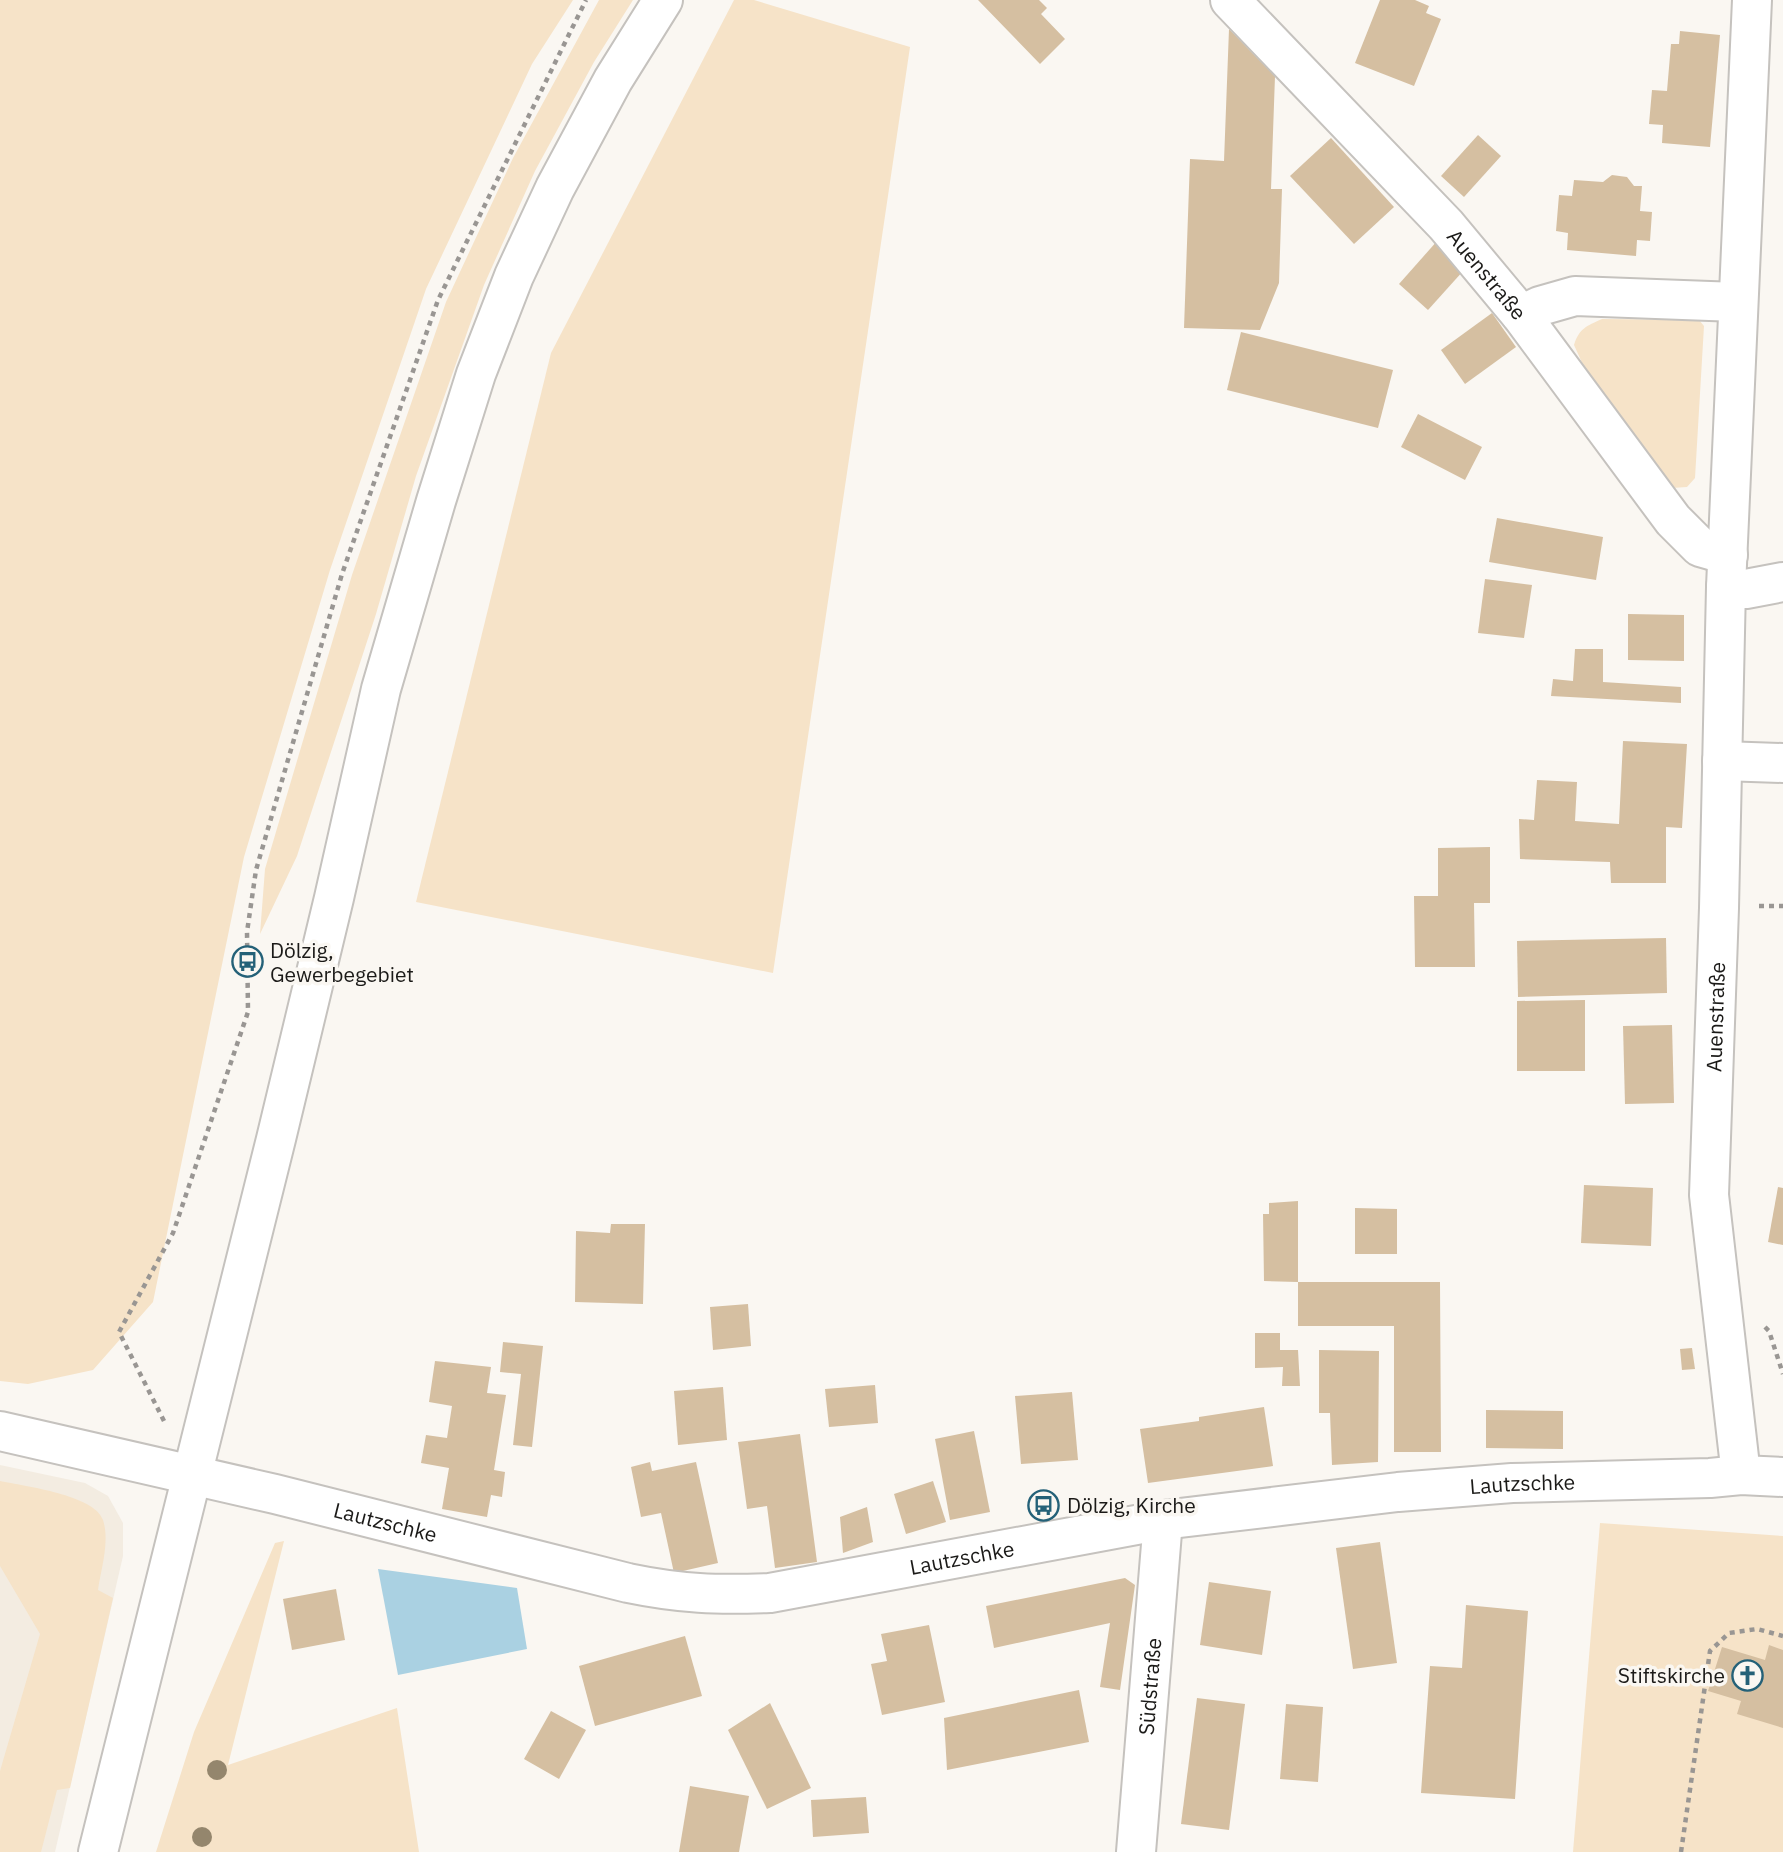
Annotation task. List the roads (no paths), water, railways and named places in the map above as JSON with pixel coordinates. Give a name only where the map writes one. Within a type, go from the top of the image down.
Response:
[{"type":"street","points":[[98,1852],[334,898],[381,689],[436,501],[472,387],[514,276],[555,188],[613,80],[663,0]]},
{"type":"street","name":"Auenstraße","points":[[1230,0],[1446,225],[1521,315],[1673,520],[1727,571]]},
{"type":"street","name":"Auenstraße","points":[[1741,1475],[1709,1195],[1727,571],[1752,0]]},
{"type":"street","points":[[1521,315],[1540,306],[1575,296],[1737,302]]},
{"type":"street","points":[[1727,571],[1746,589],[1783,582]]},
{"type":"street","points":[[1722,761],[1783,763]]},
{"type":"street","name":"Lautzschke","points":[[0,1431],[192,1475],[628,1583],[673,1592],[715,1595],[770,1593],[1163,1520],[1398,1492],[1512,1483],[1741,1475],[1783,1477]]},
{"type":"street","name":"Südstraße","points":[[1136,1852],[1163,1520]]},
{"type":"water","points":[[378,1569],[517,1588],[527,1649],[398,1675]]},
{"type":"place","name":"Dölzig, Gewerbegebiet","points":[[247,962]]},
{"type":"place","name":"Dölzig, Kirche","points":[[1044,1505]]},
{"type":"place","name":"Stiftskirche","points":[[1748,1675]]}]
